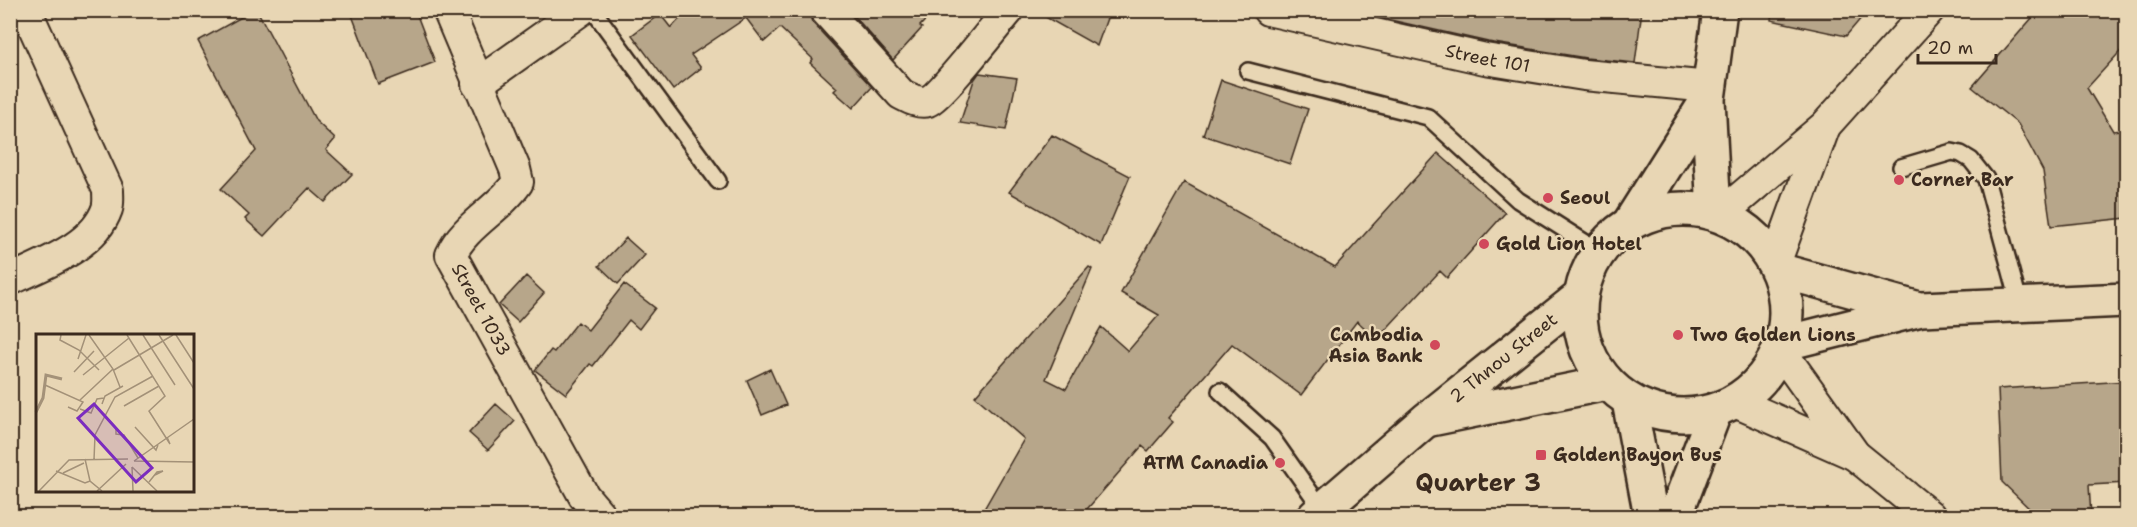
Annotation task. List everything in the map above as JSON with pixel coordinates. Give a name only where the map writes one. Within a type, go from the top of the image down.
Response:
[{"type":"main road","points":[[1717,214],[1709,93],[1720,10]]},
{"type":"main road","points":[[1629,224],[1656,213],[1684,209],[1717,214],[1750,233],[1777,267],[1787,307],[1781,347],[1768,371],[1753,388],[1725,407],[1692,415],[1670,415],[1648,410],[1618,392],[1590,358],[1581,328],[1581,296],[1593,262],[1608,242],[1629,224],[1709,93]]},
{"type":"main road","points":[[1777,267],[1921,309]]},
{"type":"main road","name":"2 Thnou Street","points":[[1318,513],[1426,420],[1581,296]]},
{"type":"main road","points":[[1781,347],[1921,309],[2127,300]]},
{"type":"main road","points":[[1618,392],[1651,516]]},
{"type":"main road","name":"2 Thnou Street","points":[[1426,420],[1618,392]]},
{"type":"main road","points":[[1675,516],[1725,407]]},
{"type":"street","points":[[10,280],[69,250],[96,228],[108,208],[108,190],[26,10]]},
{"type":"street","name":"Street 1033","points":[[448,10],[477,84],[515,169],[518,182],[510,194],[456,243],[451,255],[584,496],[601,516]]},
{"type":"street","points":[[477,84],[581,10]]},
{"type":"street","points":[[825,10],[901,94],[917,102],[928,101],[947,83],[1009,10]]},
{"type":"street","name":"Street 101","points":[[1268,10],[1347,19],[1485,59],[1709,93]]},
{"type":"street","points":[[1717,214],[1825,126],[1929,10]]},
{"type":"street","points":[[1777,267],[1825,126]]},
{"type":"street","points":[[1781,347],[1855,455],[1930,516]]},
{"type":"street","points":[[1725,407],[1855,455]]},
{"type":"lane","points":[[593,10],[718,181]]},
{"type":"lane","points":[[1248,71],[1428,117],[1518,200],[1600,252]]},
{"type":"lane","points":[[1901,167],[1952,152],[1961,153],[1971,160],[1986,179],[2020,305]]},
{"type":"lane","points":[[1220,391],[1272,438],[1318,513]]},
{"type":"building","points":[[257,10],[316,121],[335,139],[326,150],[352,174],[325,202],[309,188],[264,236],[245,219],[249,215],[221,189],[256,151],[198,41]]},
{"type":"building","points":[[350,10],[415,10],[435,62],[378,84]]},
{"type":"building","points":[[688,10],[808,10],[812,22],[872,87],[853,108],[834,91],[837,88],[810,63],[813,59],[780,28],[764,42],[746,18],[691,55],[701,68],[673,90],[632,35],[660,14],[671,28]]},
{"type":"building","points":[[849,10],[935,10],[893,60]]},
{"type":"building","points":[[1033,10],[1110,10],[1097,46]]},
{"type":"building","points":[[1365,10],[1642,10],[1635,63],[1586,58],[1488,42],[1364,14]]},
{"type":"building","points":[[1772,10],[1868,10],[1846,36],[1771,20]]},
{"type":"building","points":[[2039,10],[2127,10],[2127,44],[2087,88],[2113,131],[2127,129],[2127,218],[2051,226],[2043,171],[2018,124],[1972,87]]},
{"type":"building","points":[[979,73],[1017,78],[1006,130],[960,123],[974,80]]},
{"type":"building","points":[[1221,80],[1308,109],[1290,164],[1203,135]]},
{"type":"building","points":[[1052,135],[1130,176],[1101,245],[1009,192]]},
{"type":"building","points":[[1438,153],[1505,213],[1447,278],[1440,271],[1377,339],[1357,321],[1301,395],[1232,344],[1168,418],[1173,422],[1148,451],[1142,446],[1081,516],[980,516],[1024,439],[975,396],[1089,267],[1092,269],[1046,379],[1066,389],[1101,327],[1128,351],[1159,315],[1121,293],[1184,182],[1335,267]]},
{"type":"building","points":[[626,238],[645,255],[618,284],[599,266]]},
{"type":"building","points":[[526,276],[544,293],[518,322],[499,305]]},
{"type":"building","points":[[624,284],[655,308],[639,329],[629,320],[593,366],[590,364],[566,394],[535,370],[551,350],[554,352],[578,322],[588,330]]},
{"type":"building","points":[[770,369],[786,405],[762,415],[747,380]]},
{"type":"building","points":[[2127,381],[2127,483],[2089,485],[2091,516],[2037,516],[2002,482],[1998,389]]},
{"type":"building","points":[[496,404],[515,421],[488,450],[469,433]]},
{"type":"place","name":"Corner Bar","points":[[1899,180]]},
{"type":"place","name":"Seoul","points":[[1548,198]]},
{"type":"place","name":"Gold Lion Hotel","points":[[1484,244]]},
{"type":"place","name":"Two Golden Lions","points":[[1678,335]]},
{"type":"place","name":"Cambodia Asia Bank","points":[[1435,345]]},
{"type":"place","name":"Golden Bayon Bus","points":[[1541,455]]},
{"type":"place","name":"ATM Canadia","points":[[1280,463]]},
{"type":"district","name":"Quarter 3","points":[[1478,483]]}]
